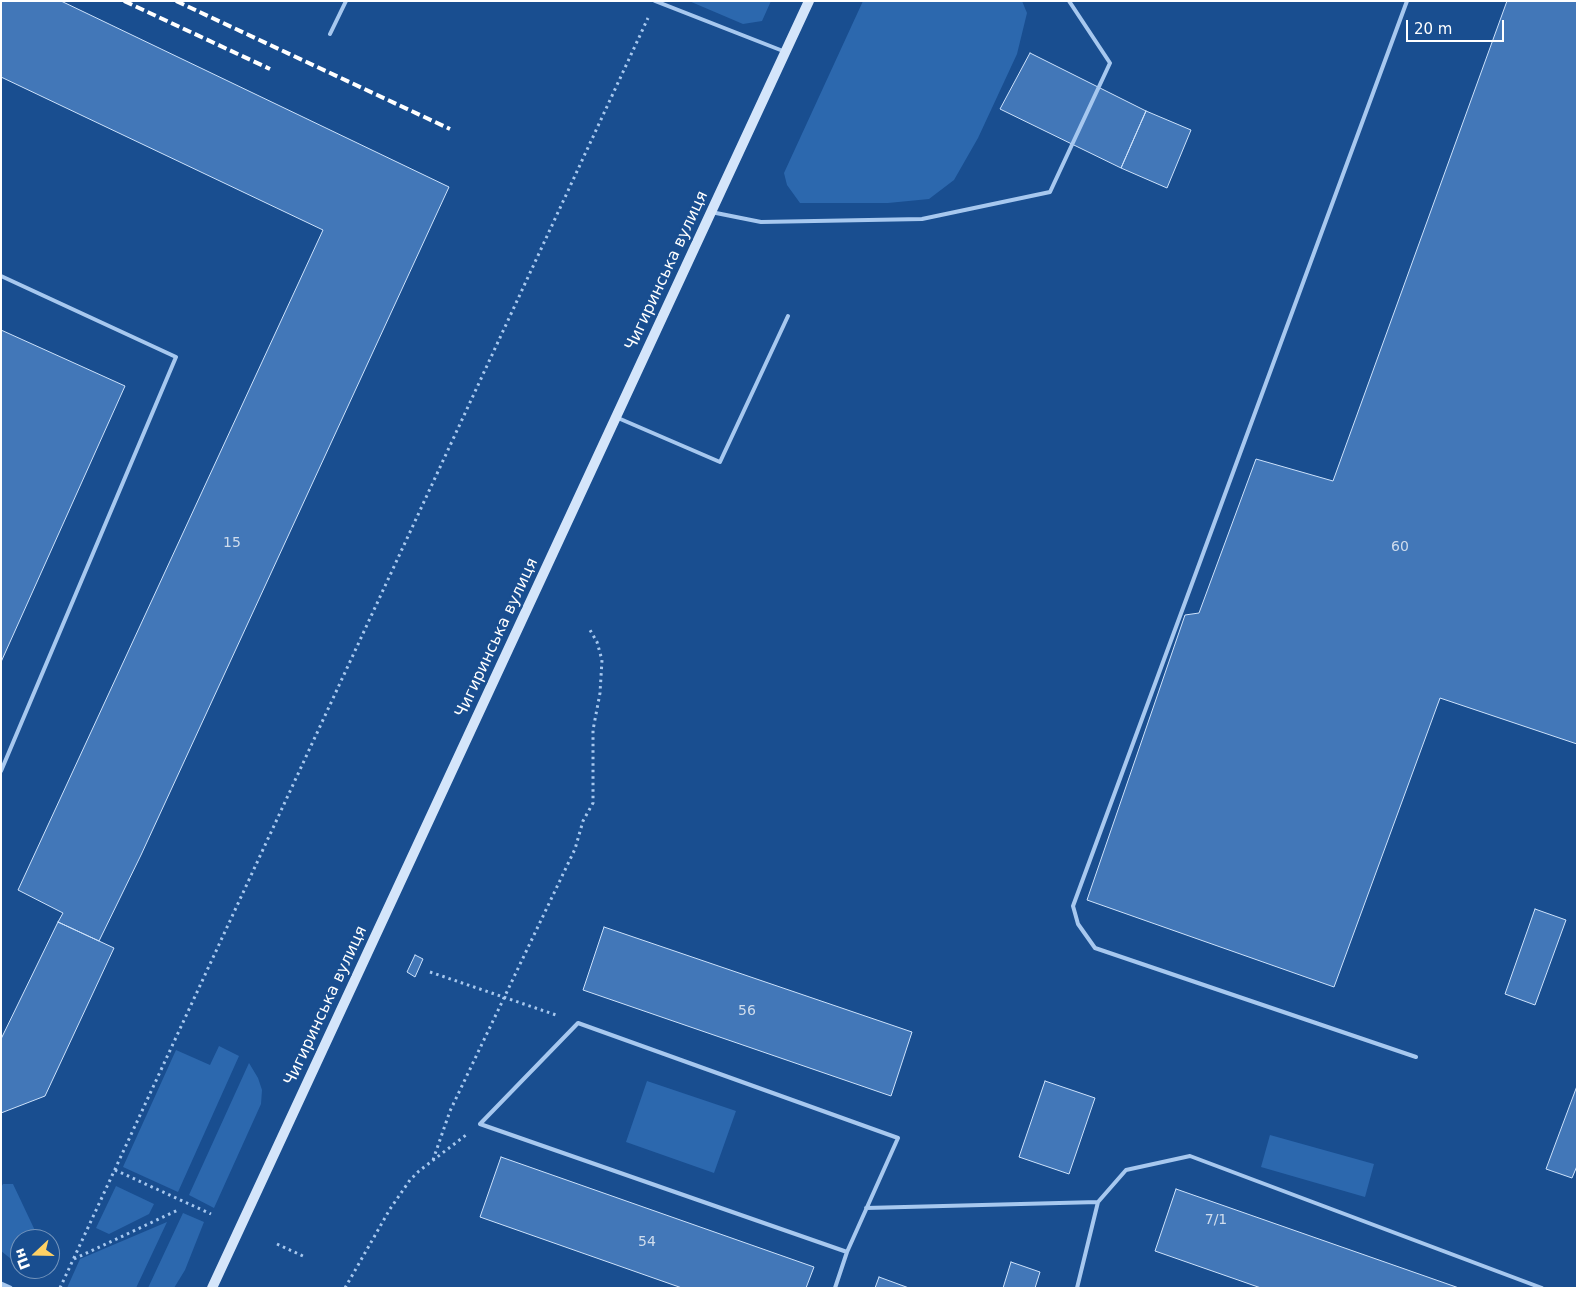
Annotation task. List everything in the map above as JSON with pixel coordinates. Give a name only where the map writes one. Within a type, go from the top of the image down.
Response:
[{"type":"main road","name":"Чигиринська вулиця","points":[[212,1288],[809,1]]},
{"type":"street","points":[[1,1284],[10,1288]]},
{"type":"lane","points":[[330,34],[346,1]]},
{"type":"lane","points":[[656,1],[785,52]]},
{"type":"lane","points":[[711,212],[761,222],[922,219],[1050,192],[1110,63],[1069,1]]},
{"type":"lane","points":[[1407,1],[1073,906],[1078,924],[1095,948],[1416,1057]]},
{"type":"lane","points":[[1,276],[176,357],[1,771]]},
{"type":"lane","points":[[616,417],[720,462],[788,316]]},
{"type":"lane","points":[[835,1288],[847,1252],[898,1138],[578,1023],[480,1124],[847,1252]]},
{"type":"lane","points":[[1077,1288],[1098,1202],[1126,1170],[1190,1156],[1542,1288]]},
{"type":"lane","points":[[866,1208],[1098,1202]]},
{"type":"path","points":[[60,1288],[656,1]]},
{"type":"path","points":[[433,1160],[450,1111],[575,848],[583,821],[593,803],[593,730],[600,693],[602,660],[597,642],[590,630]]},
{"type":"path","points":[[430,972],[578,1023]]},
{"type":"path","points":[[346,1288],[390,1208],[401,1192],[420,1171],[480,1124]]},
{"type":"path","points":[[115,1170],[211,1214]]},
{"type":"path","points":[[74,1259],[178,1210]]},
{"type":"path","points":[[277,1244],[305,1257]]},
{"type":"shaded area","points":[[689,1],[771,1],[762,21],[743,24]]},
{"type":"shaded area","points":[[863,1],[1022,1],[1027,13],[1017,54],[978,138],[954,180],[929,199],[888,203],[800,203],[787,185],[784,173]]},
{"type":"shaded area","points":[[219,1046],[239,1056],[178,1192],[123,1167],[176,1050],[210,1065]]},
{"type":"shaded area","points":[[249,1063],[258,1078],[262,1090],[261,1104],[214,1208],[189,1195]]},
{"type":"shaded area","points":[[647,1081],[736,1111],[714,1173],[626,1142]]},
{"type":"shaded area","points":[[1270,1135],[1374,1164],[1365,1197],[1261,1167]]},
{"type":"shaded area","points":[[3,1184],[13,1184],[34,1229],[10,1229],[10,1258],[1,1251],[1,1187]]},
{"type":"shaded area","points":[[116,1186],[154,1204],[149,1214],[109,1234],[96,1228]]},
{"type":"shaded area","points":[[183,1213],[204,1222],[185,1270],[174,1288],[148,1288]]},
{"type":"shaded area","points":[[167,1222],[136,1288],[67,1288],[80,1259]]},
{"type":"building","points":[[1,1],[61,1],[449,187],[141,855],[99,941],[58,922],[63,913],[18,890],[323,230],[1,77]]},
{"type":"building","points":[[1507,1],[1577,1],[1577,744],[1440,698],[1334,987],[1087,900],[1185,615],[1199,613],[1256,459],[1333,481]]},
{"type":"building","points":[[1030,53],[1146,111],[1121,168],[1000,109]]},
{"type":"building","points":[[1146,111],[1191,130],[1167,188],[1121,168]]},
{"type":"building","points":[[1,330],[125,386],[1,662]]},
{"type":"building","points":[[1535,909],[1566,920],[1535,1005],[1505,994]]},
{"type":"building","points":[[58,922],[114,948],[45,1096],[1,1113],[1,1039]]},
{"type":"building","points":[[604,927],[912,1032],[891,1096],[583,990]]},
{"type":"building","points":[[415,955],[423,959],[415,977],[407,972]]},
{"type":"building","points":[[1045,1081],[1095,1098],[1069,1174],[1019,1157]]},
{"type":"building","points":[[1577,1086],[1577,1166],[1572,1178],[1546,1169]]},
{"type":"building","points":[[501,1157],[814,1267],[806,1288],[682,1288],[480,1217]]},
{"type":"building","points":[[1176,1189],[1459,1288],[1261,1288],[1155,1251]]},
{"type":"building","points":[[1011,1262],[1040,1272],[1035,1288],[1003,1288]]},
{"type":"building","points":[[879,1277],[909,1288],[875,1288]]},
{"type":"railway","points":[[124,1],[270,69]]},
{"type":"railway","points":[[176,1],[450,129]]}]
